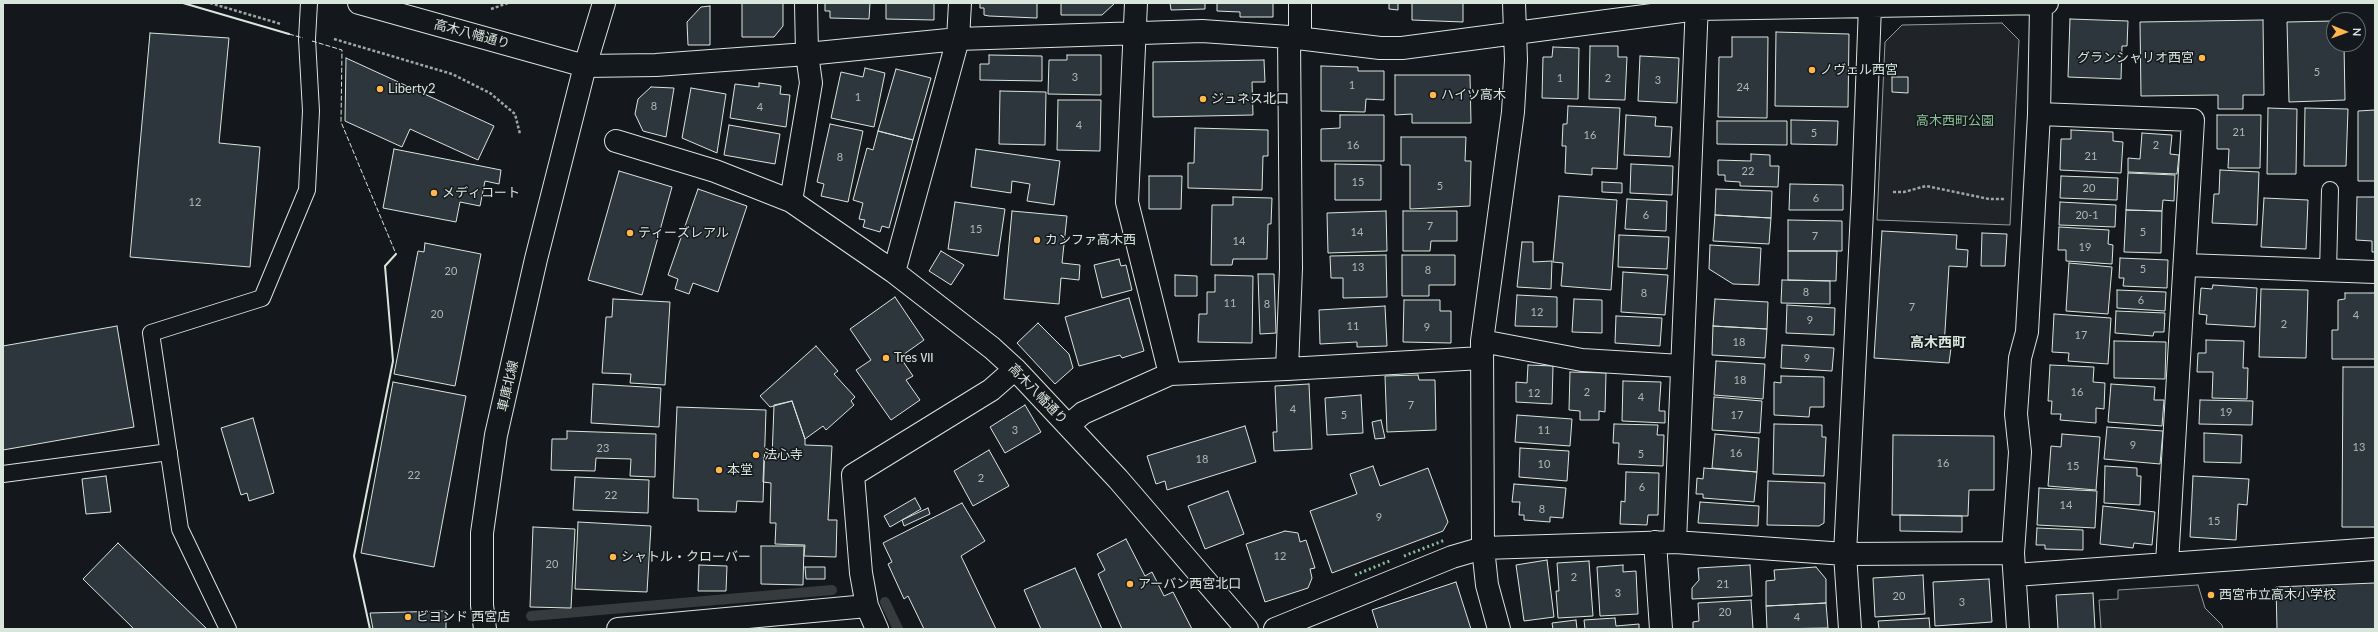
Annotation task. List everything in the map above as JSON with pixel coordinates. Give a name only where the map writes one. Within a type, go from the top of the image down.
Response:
[{"type":"street","name":"高木八幡通り","points":[[359,3],[585,66],[656,65],[807,54],[958,40],[1202,31],[1295,37],[1380,48],[1402,48],[1514,34],[1697,6],[2044,4]]},
{"type":"street","name":"車庫北線","points":[[485,629],[482,605],[482,533],[496,435],[536,259],[585,66],[604,3]]},
{"type":"street","points":[[791,201],[811,83],[807,54],[806,3]]},
{"type":"street","points":[[894,272],[958,40],[960,3]]},
{"type":"street","points":[[1136,3],[1127,202],[1170,374]]},
{"type":"street","points":[[1287,369],[1291,268],[1295,37],[1300,3]]},
{"type":"street","points":[[1499,629],[1487,585],[1483,548],[1482,349],[1493,251],[1509,159],[1513,120],[1516,60],[1514,3]]},
{"type":"street","points":[[2018,629],[2013,553],[2020,452],[2016,414],[2020,358],[2027,332],[2044,4]]},
{"type":"street","points":[[1850,629],[1845,554],[1863,191],[1881,5]]},
{"type":"street","points":[[1661,629],[1665,542],[1681,366],[1697,6]]},
{"type":"street","points":[[2039,114],[2193,120],[2186,265],[2167,563]]},
{"type":"street","name":"高木八幡通り","points":[[616,141],[715,171],[791,201],[894,272],[992,348],[1015,370],[1118,479],[1247,629]]},
{"type":"street","points":[[2186,265],[2328,272],[2375,272]]},
{"type":"street","points":[[1068,425],[1083,413],[1170,374],[1287,369],[1482,349],[1582,360],[1681,366]]},
{"type":"street","points":[[877,629],[867,606],[862,573],[853,476],[991,390],[1015,370]]},
{"type":"street","points":[[1275,629],[1452,557],[1483,548],[1665,542],[1845,554],[2013,553]]},
{"type":"street","points":[[2014,575],[2375,549]]},
{"type":"street","points":[[618,629],[702,625],[867,606]]},
{"type":"lane","points":[[228,629],[180,529],[151,333],[262,298],[307,190],[311,111],[308,3]]},
{"type":"lane","points":[[2328,272],[2330,190]]},
{"type":"lane","points":[[3,474],[169,452]]},
{"type":"path","points":[[210,3],[452,74],[490,93],[515,114],[520,134]]},
{"type":"path","points":[[484,7],[491,9],[508,3]]},
{"type":"path","points":[[1863,191],[1904,192],[1926,186],[1989,199],[2034,199]]},
{"type":"green space","name":"高木西町公園","points":[[2002,23],[2019,40],[2010,225],[1877,220],[1885,42],[1902,25]]},
{"type":"green space","points":[[2198,585],[2205,608],[2222,625],[2223,629],[2101,629],[2099,600],[2118,599],[2118,590]]},
{"type":"building","points":[[742,3],[783,3],[783,26],[774,37],[742,37]]},
{"type":"building","points":[[825,3],[870,3],[869,19],[830,18],[830,11],[825,11]]},
{"type":"building","points":[[886,3],[934,3],[934,20],[886,19]]},
{"type":"building","points":[[980,3],[1037,3],[1037,18],[984,15],[984,8],[980,8]]},
{"type":"building","points":[[1061,3],[1115,3],[1102,15],[1061,15]]},
{"type":"building","points":[[1170,3],[1205,3],[1205,9],[1171,10]]},
{"type":"building","points":[[1217,3],[1273,3],[1273,17],[1240,17],[1240,12],[1217,11]]},
{"type":"building","points":[[1389,3],[1398,3],[1398,10],[1389,9]]},
{"type":"building","points":[[1412,3],[1463,3],[1463,22],[1412,20]]},
{"type":"building","points":[[710,6],[710,45],[688,45],[687,22],[701,7]]},
{"type":"building","points":[[2070,19],[2128,21],[2127,46],[2122,46],[2121,79],[2068,77]]},
{"type":"building","name":"グランシャリオ西宮","points":[[2263,20],[2264,95],[2243,95],[2243,109],[2218,109],[2218,95],[2141,96],[2140,22]]},
{"type":"building","points":[[2326,21],[2326,52],[2344,52],[2345,100],[2289,102],[2287,22]]},
{"type":"building","name":"ノヴェル西宮","points":[[1776,32],[1849,34],[1848,107],[1775,106]]},
{"type":"building","points":[[150,33],[229,38],[219,143],[260,147],[250,267],[130,257]]},
{"type":"building","points":[[1732,37],[1768,37],[1767,118],[1718,117],[1719,57],[1732,57]]},
{"type":"building","points":[[1590,46],[1618,46],[1618,57],[1627,57],[1625,100],[1589,99]]},
{"type":"building","points":[[1553,47],[1579,48],[1578,99],[1542,98],[1543,57],[1552,57]]},
{"type":"building","points":[[989,55],[1042,56],[1042,81],[980,80],[980,64],[989,64]]},
{"type":"building","points":[[1067,55],[1101,55],[1101,95],[1048,94],[1049,60],[1067,60]]},
{"type":"building","points":[[1640,56],[1679,58],[1677,103],[1638,101]]},
{"type":"building","name":"Liberty2","points":[[346,58],[494,126],[478,160],[410,129],[402,147],[345,121]]},
{"type":"building","name":"ジュネス北口","points":[[1264,60],[1265,82],[1252,82],[1253,115],[1153,117],[1153,62]]},
{"type":"building","points":[[1321,66],[1358,67],[1358,71],[1384,71],[1384,100],[1366,99],[1365,112],[1321,111]]},
{"type":"building","points":[[865,68],[885,73],[874,127],[831,118],[841,72],[863,77]]},
{"type":"building","points":[[896,69],[931,78],[913,140],[878,131]]},
{"type":"building","name":"ハイツ高木","points":[[1395,75],[1470,75],[1471,123],[1412,123],[1412,114],[1395,115]]},
{"type":"building","points":[[1892,77],[1908,77],[1908,93],[1892,92]]},
{"type":"building","points":[[759,83],[781,86],[780,94],[790,95],[786,127],[730,118],[735,84],[759,87]]},
{"type":"building","points":[[651,87],[674,88],[666,137],[643,131],[635,114],[638,99]]},
{"type":"building","points":[[691,88],[726,94],[717,153],[682,138]]},
{"type":"building","points":[[1000,91],[1046,92],[1045,145],[999,144]]},
{"type":"building","points":[[1058,100],[1101,100],[1100,151],[1057,150]]},
{"type":"building","points":[[1568,106],[1620,108],[1617,169],[1592,168],[1592,175],[1565,173],[1566,146],[1562,146],[1563,124],[1567,124]]},
{"type":"building","points":[[2268,108],[2297,109],[2296,174],[2267,174]]},
{"type":"building","points":[[2305,108],[2348,109],[2346,166],[2304,166]]},
{"type":"building","points":[[2375,110],[2375,181],[2358,181],[2358,111]]},
{"type":"building","points":[[1340,115],[1384,115],[1384,161],[1321,161],[1321,129],[1340,128]]},
{"type":"building","points":[[1626,115],[1656,117],[1655,126],[1672,127],[1670,157],[1624,155]]},
{"type":"building","points":[[2217,115],[2261,115],[2260,168],[2228,168],[2229,149],[2217,149]]},
{"type":"building","points":[[1791,120],[1838,121],[1837,145],[1791,144]]},
{"type":"building","points":[[1717,121],[1787,121],[1787,145],[1717,144]]},
{"type":"building","points":[[830,124],[863,131],[848,202],[821,196],[824,184],[817,182]]},
{"type":"building","points":[[729,125],[780,134],[775,164],[724,155]]},
{"type":"building","points":[[1195,128],[1268,130],[1268,156],[1263,156],[1262,190],[1188,188],[1188,163],[1194,163]]},
{"type":"building","points":[[2071,130],[2113,132],[2113,141],[2123,142],[2121,173],[2060,170],[2061,139],[2071,139]]},
{"type":"building","points":[[878,131],[913,140],[889,228],[882,226],[880,232],[863,227],[865,220],[859,219],[863,203],[853,200],[867,148],[873,150]]},
{"type":"building","points":[[2142,133],[2172,135],[2170,154],[2179,155],[2177,174],[2128,172],[2128,158],[2140,159]]},
{"type":"building","points":[[1401,137],[1466,137],[1465,161],[1471,161],[1470,206],[1410,209],[1410,165],[1401,165]]},
{"type":"building","name":"メディコート","points":[[394,149],[501,170],[499,184],[485,181],[480,206],[460,202],[456,222],[383,208]]},
{"type":"building","points":[[976,149],[1060,161],[1054,205],[1027,201],[1030,184],[1012,181],[1011,193],[971,187]]},
{"type":"building","points":[[1751,154],[1770,155],[1770,166],[1779,166],[1778,187],[1740,186],[1740,182],[1725,181],[1725,175],[1718,175],[1718,160],[1751,161]]},
{"type":"building","points":[[1335,164],[1381,165],[1381,200],[1335,200]]},
{"type":"building","points":[[1631,164],[1673,166],[1672,195],[1630,193]]},
{"type":"building","points":[[2220,170],[2259,172],[2257,225],[2212,223],[2214,194],[2219,194]]},
{"type":"building","name":"ティーズレアル","points":[[619,171],[672,187],[642,295],[588,280]]},
{"type":"building","points":[[2128,173],[2175,175],[2174,201],[2163,200],[2162,211],[2126,210]]},
{"type":"building","points":[[1149,176],[1182,176],[1181,209],[1149,209]]},
{"type":"building","points":[[2061,176],[2118,178],[2117,200],[2060,198]]},
{"type":"building","points":[[1602,182],[1622,183],[1622,193],[1602,192]]},
{"type":"building","points":[[1790,184],[1843,185],[1843,210],[1789,210]]},
{"type":"building","points":[[698,189],[747,206],[718,292],[693,283],[689,294],[675,289],[678,279],[668,275]]},
{"type":"building","points":[[1716,189],[1772,191],[1771,218],[1715,215]]},
{"type":"building","points":[[1559,196],[1617,200],[1611,290],[1561,286],[1563,263],[1553,262]]},
{"type":"building","points":[[1233,197],[1272,198],[1271,224],[1268,224],[1267,259],[1233,259],[1232,265],[1211,265],[1212,205],[1233,205]]},
{"type":"building","points":[[2357,197],[2375,197],[2375,252],[2372,252],[2372,241],[2356,240]]},
{"type":"building","points":[[2264,198],[2308,200],[2306,249],[2261,247]]},
{"type":"building","points":[[1627,199],[1667,201],[1666,231],[1625,229]]},
{"type":"building","points":[[955,202],[1005,209],[998,256],[948,249]]},
{"type":"building","points":[[2060,202],[2116,205],[2115,227],[2059,225]]},
{"type":"building","points":[[2126,210],[2162,211],[2161,253],[2124,252]]},
{"type":"building","name":"カンファ高木西","points":[[1012,211],[1067,216],[1062,263],[1080,265],[1079,280],[1061,278],[1059,304],[1004,299]]},
{"type":"building","points":[[1386,211],[1387,251],[1328,253],[1327,213]]},
{"type":"building","points":[[1403,211],[1457,211],[1457,241],[1431,241],[1430,251],[1403,251]]},
{"type":"building","points":[[1715,215],[1771,218],[1769,244],[1713,241]]},
{"type":"building","points":[[1788,220],[1842,221],[1842,251],[1788,251]]},
{"type":"building","points":[[2059,227],[2109,230],[2108,244],[2113,245],[2112,264],[2066,261],[2066,250],[2058,250]]},
{"type":"building","points":[[1882,231],[1957,235],[1956,249],[1968,250],[1967,267],[1949,266],[1944,347],[1951,348],[1949,363],[1874,358]]},
{"type":"building","points":[[1982,233],[2007,234],[2005,266],[1981,266]]},
{"type":"building","points":[[1619,235],[1669,237],[1667,269],[1618,267]]},
{"type":"building","points":[[1522,242],[1533,242],[1533,262],[1552,261],[1551,289],[1517,287]]},
{"type":"building","points":[[425,243],[481,254],[455,386],[394,374],[418,251],[424,252]]},
{"type":"building","points":[[1710,245],[1761,248],[1759,285],[1733,284],[1709,269]]},
{"type":"building","points":[[941,251],[964,265],[951,285],[929,271]]},
{"type":"building","points":[[1788,251],[1837,251],[1836,281],[1788,280]]},
{"type":"building","points":[[1386,255],[1387,297],[1343,298],[1343,278],[1331,278],[1330,256]]},
{"type":"building","points":[[1402,255],[1455,255],[1455,285],[1429,285],[1429,296],[1402,296]]},
{"type":"building","points":[[2120,258],[2168,260],[2167,288],[2123,286],[2124,278],[2119,278]]},
{"type":"building","points":[[1119,259],[1121,266],[1126,265],[1132,290],[1102,298],[1094,265]]},
{"type":"building","points":[[2069,263],[2112,267],[2108,314],[2066,311]]},
{"type":"building","points":[[1623,272],[1668,275],[1665,315],[1621,312]]},
{"type":"building","points":[[1258,274],[1274,274],[1276,333],[1260,334]]},
{"type":"building","points":[[1175,275],[1197,276],[1197,296],[1175,296]]},
{"type":"building","points":[[1215,275],[1253,276],[1252,343],[1198,342],[1199,314],[1207,314],[1207,292],[1215,292]]},
{"type":"building","points":[[1782,280],[1830,281],[1830,304],[1781,303]]},
{"type":"building","points":[[2213,285],[2257,288],[2255,327],[2206,324],[2207,315],[2199,314],[2201,288],[2212,289]]},
{"type":"building","points":[[2261,289],[2308,290],[2306,358],[2259,357]]},
{"type":"building","points":[[2117,290],[2166,292],[2165,311],[2117,308]]},
{"type":"building","points":[[2345,293],[2375,293],[2375,359],[2332,359],[2332,330],[2338,330],[2338,300],[2345,299]]},
{"type":"building","points":[[1517,295],[1557,297],[1557,327],[1515,326]]},
{"type":"building","name":"Tres Ⅶ","points":[[895,297],[924,340],[900,357],[913,376],[906,380],[920,400],[891,420],[856,370],[871,360],[850,329]]},
{"type":"building","points":[[1129,298],[1144,351],[1122,358],[1120,355],[1079,366],[1065,317]]},
{"type":"building","points":[[613,299],[670,302],[665,385],[630,383],[631,374],[602,373],[606,317],[612,317]]},
{"type":"building","points":[[1574,299],[1602,300],[1602,333],[1572,332]]},
{"type":"building","points":[[1715,299],[1768,302],[1767,329],[1713,326]]},
{"type":"building","points":[[1404,300],[1440,300],[1440,311],[1451,311],[1451,343],[1403,342]]},
{"type":"building","points":[[1787,305],[1835,308],[1834,335],[1786,333]]},
{"type":"building","points":[[1385,306],[1387,346],[1357,347],[1357,342],[1320,344],[1319,310]]},
{"type":"building","points":[[2116,311],[2165,313],[2164,332],[2154,332],[2153,336],[2115,333]]},
{"type":"building","points":[[2054,314],[2111,318],[2108,364],[2068,361],[2069,353],[2052,352]]},
{"type":"building","points":[[1616,316],[1662,318],[1660,346],[1615,343]]},
{"type":"building","points":[[1038,323],[1069,354],[1073,368],[1055,384],[1017,343]]},
{"type":"building","points":[[117,326],[134,427],[3,450],[3,346]]},
{"type":"building","points":[[1713,326],[1767,329],[1765,358],[1712,355]]},
{"type":"building","points":[[2206,340],[2244,341],[2243,368],[2248,368],[2247,399],[2212,398],[2213,372],[2197,372],[2198,353],[2206,353]]},
{"type":"building","points":[[2114,341],[2166,342],[2165,379],[2114,378]]},
{"type":"building","points":[[1782,345],[1834,348],[1832,371],[1781,368]]},
{"type":"building","points":[[816,346],[838,371],[834,374],[855,397],[851,401],[854,405],[826,430],[823,426],[805,439],[792,401],[770,407],[760,396]]},
{"type":"building","points":[[1716,361],[1765,364],[1763,399],[1714,395]]},
{"type":"building","points":[[1528,365],[1553,366],[1552,404],[1516,402],[1516,382],[1527,383]]},
{"type":"building","points":[[2050,365],[2094,367],[2093,382],[2105,383],[2104,409],[2096,408],[2096,423],[2060,420],[2061,414],[2051,414],[2052,401],[2048,401]]},
{"type":"building","points":[[2343,367],[2375,367],[2375,527],[2342,527]]},
{"type":"building","points":[[1570,372],[1606,373],[1605,412],[1599,411],[1599,420],[1580,420],[1580,411],[1569,410]]},
{"type":"building","points":[[1418,375],[1419,380],[1435,380],[1436,430],[1387,432],[1385,376]]},
{"type":"building","points":[[1781,376],[1824,377],[1824,407],[1810,407],[1809,417],[1774,415],[1774,382],[1781,383]]},
{"type":"building","points":[[1623,381],[1661,382],[1659,411],[1665,411],[1665,423],[1622,421]]},
{"type":"building","points":[[393,382],[466,396],[434,567],[361,553]]},
{"type":"building","points":[[593,384],[661,388],[659,427],[591,423]]},
{"type":"building","points":[[1309,384],[1312,449],[1274,451],[1273,432],[1277,432],[1275,386]]},
{"type":"building","points":[[2111,384],[2155,387],[2154,400],[2164,400],[2162,426],[2108,422]]},
{"type":"building","points":[[1361,395],[1363,433],[1327,435],[1325,398]]},
{"type":"building","points":[[1714,397],[1762,401],[1760,433],[1712,430]]},
{"type":"building","points":[[2200,400],[2253,401],[2252,425],[2199,424]]},
{"type":"building","points":[[792,401],[805,439],[805,445],[832,446],[828,520],[837,520],[836,557],[804,556],[805,545],[775,544],[776,523],[770,523],[771,483],[763,482],[764,457],[772,458],[774,405]]},
{"type":"building","points":[[1025,405],[1041,432],[1005,453],[990,427]]},
{"type":"building","name":"本堂","points":[[677,407],[766,410],[763,502],[737,501],[736,512],[698,511],[698,499],[673,498]]},
{"type":"building","points":[[1517,415],[1572,419],[1570,446],[1515,442]]},
{"type":"building","points":[[253,418],[274,493],[249,501],[247,493],[241,495],[221,428]]},
{"type":"building","points":[[1381,420],[1385,438],[1375,439],[1372,422]]},
{"type":"building","points":[[1614,424],[1658,425],[1657,435],[1664,435],[1663,466],[1618,464],[1619,443],[1613,443]]},
{"type":"building","points":[[1774,424],[1822,425],[1822,437],[1826,437],[1824,476],[1773,474]]},
{"type":"building","points":[[1245,426],[1256,462],[1167,490],[1165,481],[1156,484],[1147,456]]},
{"type":"building","points":[[2107,427],[2163,431],[2160,464],[2104,459]]},
{"type":"building","points":[[567,431],[656,434],[655,477],[630,476],[631,459],[596,458],[595,471],[551,470],[552,439],[567,439]]},
{"type":"building","points":[[2204,433],[2242,435],[2241,463],[2204,462]]},
{"type":"building","points":[[1715,434],[1759,438],[1757,472],[1712,468]]},
{"type":"building","points":[[2062,434],[2100,437],[2096,490],[2048,486],[2051,446],[2061,447]]},
{"type":"building","points":[[1893,435],[1994,436],[1994,490],[1969,490],[1968,516],[1892,515]]},
{"type":"building","points":[[1520,448],[1569,451],[1567,481],[1519,477]]},
{"type":"building","points":[[989,450],[1009,486],[973,506],[954,471]]},
{"type":"building","points":[[1373,466],[1380,486],[1428,468],[1448,522],[1443,531],[1332,573],[1310,511],[1357,494],[1350,474]]},
{"type":"building","points":[[2105,466],[2137,468],[2137,476],[2141,476],[2140,505],[2104,503]]},
{"type":"building","points":[[1704,468],[1757,472],[1754,502],[1703,498],[1703,494],[1696,494],[1697,478],[1703,479]]},
{"type":"building","points":[[1626,472],[1659,473],[1658,515],[1648,515],[1647,525],[1620,524],[1621,501],[1625,502]]},
{"type":"building","points":[[106,476],[111,512],[86,514],[82,479]]},
{"type":"building","points":[[2193,476],[2249,479],[2247,505],[2238,504],[2236,540],[2190,537]]},
{"type":"building","points":[[575,477],[649,480],[648,513],[573,510]]},
{"type":"building","points":[[1768,481],[1825,483],[1824,523],[1819,526],[1767,525]]},
{"type":"building","points":[[1514,484],[1566,488],[1563,518],[1550,517],[1550,522],[1524,520],[1524,515],[1519,515],[1520,502],[1512,502]]},
{"type":"building","points":[[2039,488],[2097,491],[2095,528],[2037,525]]},
{"type":"building","points":[[1228,491],[1244,534],[1205,549],[1188,506]]},
{"type":"building","points":[[915,498],[921,509],[890,527],[884,516]]},
{"type":"building","points":[[1700,502],[1759,506],[1758,526],[1698,523]]},
{"type":"building","points":[[962,503],[985,541],[961,556],[996,629],[924,629],[908,596],[904,599],[888,564],[892,562],[883,543]]},
{"type":"building","points":[[2103,506],[2155,512],[2152,545],[2134,543],[2133,548],[2100,544]]},
{"type":"building","points":[[928,508],[930,514],[904,526],[902,520]]},
{"type":"building","points":[[1900,515],[1962,516],[1962,532],[1900,531]]},
{"type":"building","name":"シャトル・クローバー","points":[[578,522],[651,526],[647,592],[575,589]]},
{"type":"building","points":[[533,527],[575,529],[571,608],[530,607]]},
{"type":"building","points":[[2037,528],[2083,530],[2083,550],[2045,549],[2045,545],[2036,545]]},
{"type":"building","points":[[1285,531],[1298,533],[1300,542],[1306,540],[1315,568],[1310,569],[1312,578],[1308,588],[1265,602],[1246,544]]},
{"type":"building","name":"アーバン西宮北口","points":[[1126,539],[1145,576],[1152,572],[1164,596],[1173,592],[1192,629],[1122,629],[1098,574],[1105,570],[1097,554]]},
{"type":"building","points":[[118,543],[207,629],[134,629],[83,579]]},
{"type":"building","points":[[761,546],[804,546],[803,585],[761,584]]},
{"type":"building","points":[[1547,560],[1554,617],[1524,621],[1516,565]]},
{"type":"building","points":[[1589,561],[1593,616],[1558,618],[1556,591],[1559,591],[1557,563]]},
{"type":"building","points":[[699,565],[727,566],[726,591],[698,591]]},
{"type":"building","points":[[1623,565],[1623,572],[1636,571],[1638,614],[1600,616],[1597,567]]},
{"type":"building","points":[[1750,565],[1752,596],[1692,599],[1692,588],[1699,580],[1698,568]]},
{"type":"building","points":[[805,567],[825,567],[825,579],[806,579]]},
{"type":"building","points":[[1816,567],[1826,579],[1826,603],[1766,606],[1766,581],[1775,580],[1774,570]]},
{"type":"building","points":[[1075,568],[1102,629],[1041,629],[1024,590]]},
{"type":"building","points":[[1923,575],[1925,614],[1875,617],[1873,578]]},
{"type":"building","points":[[1989,579],[1992,622],[1935,626],[1933,582]]},
{"type":"building","points":[[1456,582],[1471,629],[1378,629],[1372,610]]},
{"type":"building","points":[[2375,583],[2375,629],[2277,629],[2276,587]]},
{"type":"building","points":[[2093,593],[2095,629],[2058,629],[2056,595]]},
{"type":"building","points":[[1751,600],[1753,629],[1693,629],[1693,622],[1699,621],[1698,603]]},
{"type":"building","points":[[1826,603],[1828,628],[1767,629],[1766,606]]},
{"type":"building","points":[[446,611],[446,629],[373,629],[370,613]]},
{"type":"building","points":[[1615,618],[1616,626],[1639,624],[1639,629],[1585,629],[1584,620]]},
{"type":"building","points":[[1929,618],[1930,629],[1879,629],[1878,621]]},
{"type":"building","points":[[1576,620],[1577,629],[1553,629],[1552,623]]},
{"type":"waterway","points":[[531,616],[832,590]]},
{"type":"waterway","points":[[885,602],[898,629]]},
{"type":"hedge","points":[[1404,556],[1445,540]]},
{"type":"hedge","points":[[1355,575],[1392,560]]},
{"type":"fence","points":[[289,34],[303,38]]},
{"type":"fence","points":[[312,41],[342,50],[341,122],[396,254]]},
{"type":"wall","points":[[183,3],[289,34]]},
{"type":"wall","points":[[370,629],[354,556],[393,361],[385,266],[396,254]]},
{"type":"place","name":"グランシャリオ西宮","points":[[2202,58]]},
{"type":"place","name":"ノヴェル西宮","points":[[1812,70]]},
{"type":"place","name":"Liberty2","points":[[380,89]]},
{"type":"place","name":"ハイツ高木","points":[[1433,95]]},
{"type":"place","name":"ジュネス北口","points":[[1203,99]]},
{"type":"place","name":"メディコート","points":[[434,193]]},
{"type":"place","name":"ティーズレアル","points":[[630,233]]},
{"type":"place","name":"カンファ高木西","points":[[1037,240]]},
{"type":"place","name":"Tres Ⅶ","points":[[886,358]]},
{"type":"place","name":"法心寺","points":[[756,455]]},
{"type":"place","name":"本堂","points":[[719,470]]},
{"type":"place","name":"シャトル・クローバー","points":[[613,557]]},
{"type":"place","name":"アーバン西宮北口","points":[[1130,584]]},
{"type":"place","name":"西宮市立高木小学校","points":[[2211,595]]},
{"type":"place","name":"ビヨンド 西宮店","points":[[408,617]]},
{"type":"district","name":"高木西町","points":[[1938,342]]}]
